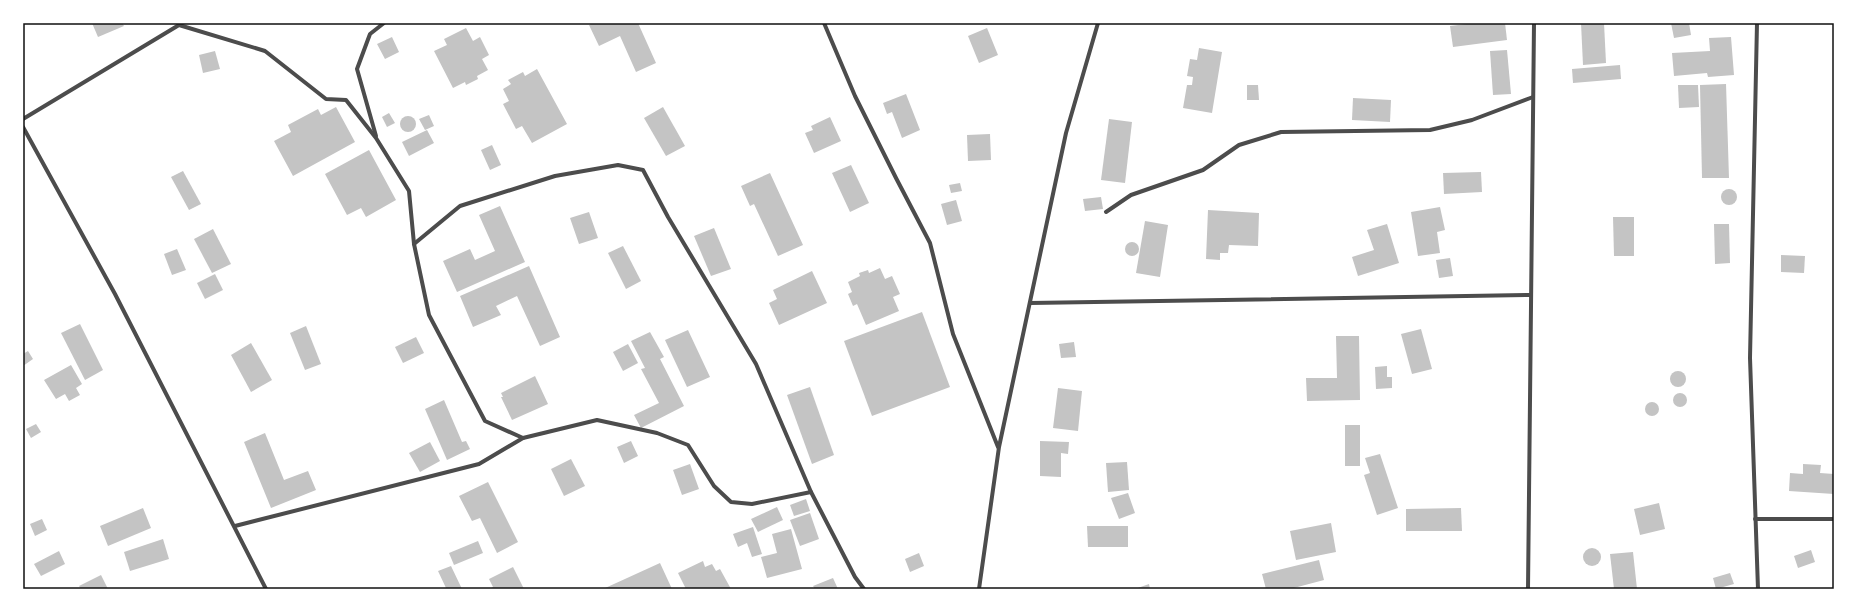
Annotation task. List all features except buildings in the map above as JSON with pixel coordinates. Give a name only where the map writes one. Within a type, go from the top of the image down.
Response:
[{"type":"street","points":[[376,138],[357,69],[370,34],[384,23]]},
{"type":"street","points":[[824,23],[855,96],[930,243],[953,334],[999,447]]},
{"type":"street","points":[[979,589],[999,447],[1066,133],[1098,23]]},
{"type":"street","points":[[1528,589],[1534,23]]},
{"type":"street","points":[[1757,23],[1750,358],[1758,589]]},
{"type":"street","points":[[23,119],[178,24],[265,51],[326,99],[346,100],[376,138],[409,191],[414,244],[429,315],[484,422],[523,438]]},
{"type":"street","points":[[1106,212],[1131,195],[1203,170],[1239,145],[1281,132],[1430,130],[1472,120],[1533,97]]},
{"type":"street","points":[[23,127],[115,294],[266,589]]},
{"type":"street","points":[[414,244],[460,206],[555,176],[618,165],[643,170],[668,217],[756,364],[811,492],[855,576],[864,589]]},
{"type":"street","points":[[1030,303],[1531,295]]},
{"type":"street","points":[[235,526],[479,464],[523,438],[598,420],[657,433],[688,445],[714,486],[731,502],[752,504],[811,492]]},
{"type":"street","points":[[1755,518],[1834,519]]}]
